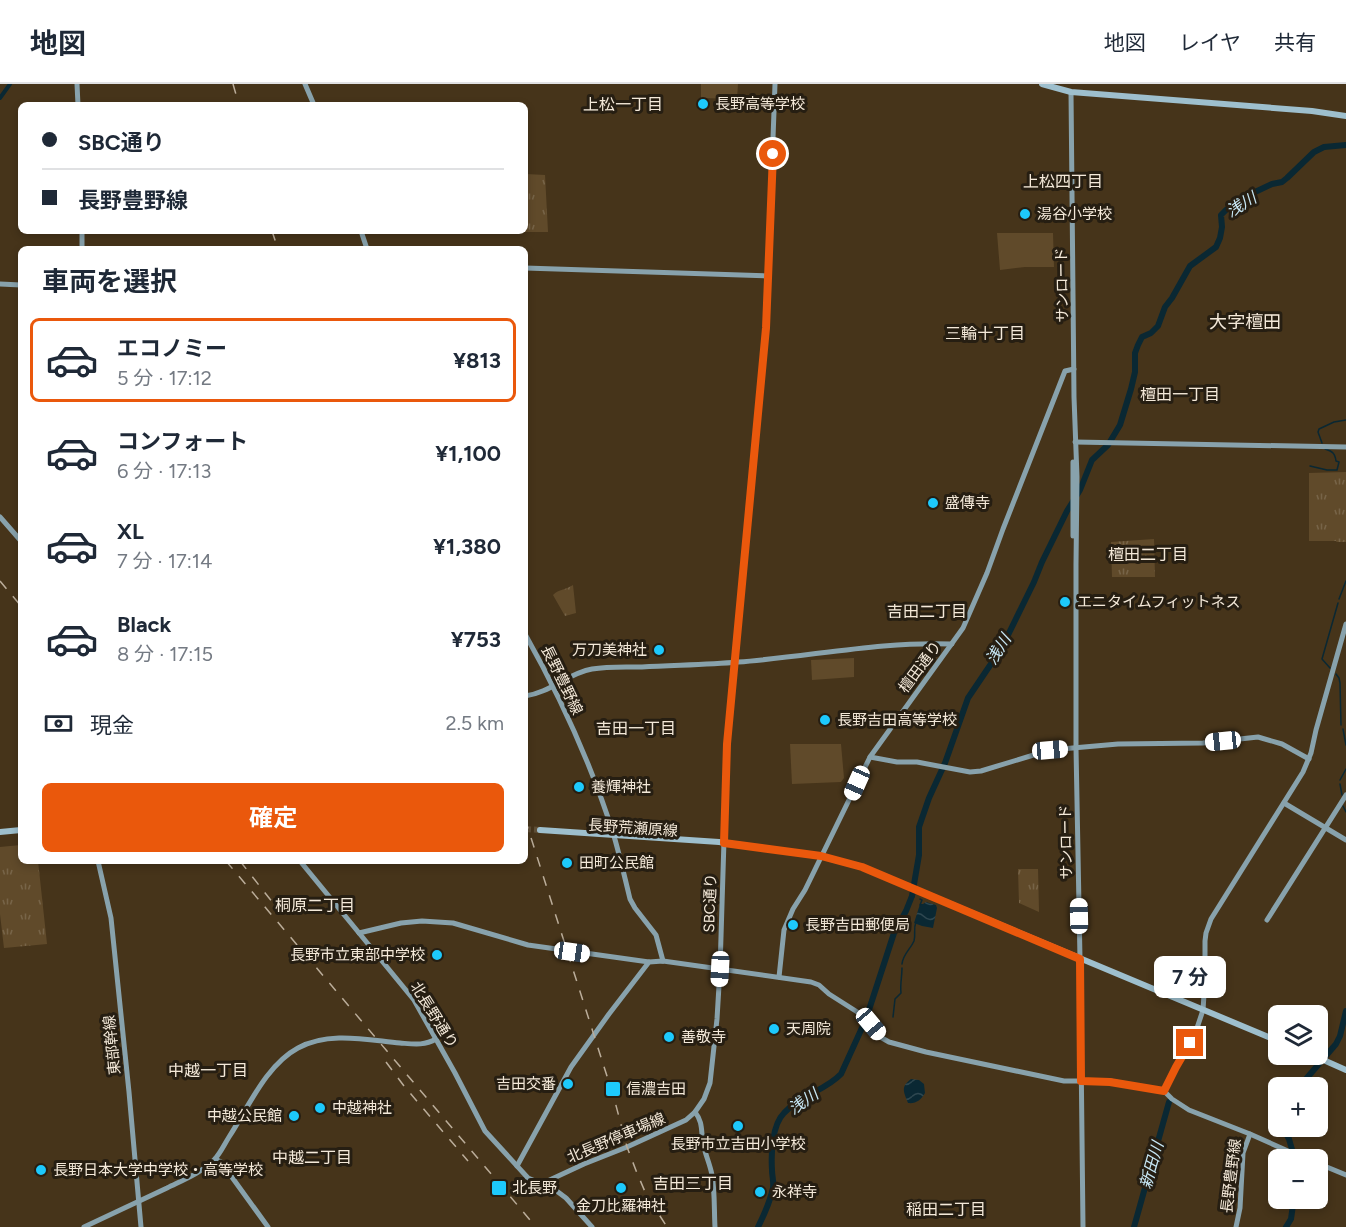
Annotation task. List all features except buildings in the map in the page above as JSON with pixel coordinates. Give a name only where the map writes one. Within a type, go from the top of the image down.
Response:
[{"type":"main road","points":[[1042,84],[1071,92],[1312,111],[1346,116]]},
{"type":"main road","points":[[0,833],[18,831]]},
{"type":"main road","name":"長野荒瀬原線","points":[[540,832],[719,845],[724,843],[821,856],[862,867],[1268,1037]]},
{"type":"main road","points":[[1328,1062],[1346,1070]]},
{"type":"street","points":[[77,84],[78,102]]},
{"type":"street","points":[[305,84],[313,102]]},
{"type":"street","name":"SBC通り","points":[[720,969],[727,744],[766,328],[775,84]]},
{"type":"street","name":"サンロード","points":[[1071,92],[1077,477],[1075,542]]},
{"type":"street","points":[[528,268],[769,276]]},
{"type":"street","points":[[0,284],[18,285]]},
{"type":"street","name":"檀田通り","points":[[779,977],[784,930],[793,909],[805,890],[870,757],[963,628],[987,573],[1002,529],[1065,371],[1074,369]]},
{"type":"street","points":[[1075,442],[1346,447]]},
{"type":"street","name":"サンロード","points":[[1075,442],[1072,514],[1076,565],[1076,748],[1083,1227]]},
{"type":"street","points":[[0,517],[18,538]]},
{"type":"street","points":[[359,933],[401,923],[422,921],[453,923],[528,945],[811,982],[863,1015],[882,1038],[893,1043],[928,1053],[1064,1081],[1110,1082],[1164,1091],[1196,1031],[1203,1010],[1205,941],[1211,920],[1309,759],[1346,624]]},
{"type":"street","name":"長野豊野線","points":[[528,639],[554,686],[580,743],[614,837],[630,899],[634,908],[656,935],[663,961]]},
{"type":"street","points":[[528,695],[540,693],[580,672],[604,668],[735,663],[893,645],[952,644]]},
{"type":"street","points":[[870,757],[897,762],[917,762],[970,772],[981,771],[1039,752],[1118,744],[1203,743],[1258,737],[1282,744],[1309,759]]},
{"type":"street","points":[[1267,920],[1346,795]]},
{"type":"street","points":[[1284,803],[1346,840]]},
{"type":"street","name":"東部幹線","points":[[99,864],[111,918],[141,1227]]},
{"type":"street","name":"北長野通り","points":[[302,864],[414,999],[485,1131],[528,1178],[554,1188],[592,1227]]},
{"type":"street","points":[[517,1166],[571,1067],[649,962]]},
{"type":"street","points":[[715,1227],[712,1175],[702,1140],[700,1118],[695,1112],[704,1099],[710,1083],[720,969]]},
{"type":"street","points":[[84,1227],[199,1171],[215,1159],[261,1085],[278,1063],[297,1048],[315,1040],[333,1038],[423,1044],[436,1039]]},
{"type":"street","name":"長野豊野線","points":[[1164,1091],[1189,1110],[1250,1134],[1244,1153],[1240,1208],[1236,1227]]},
{"type":"street","name":"北長野停車場線","points":[[541,1184],[686,1120],[695,1112]]},
{"type":"street","points":[[1250,1134],[1285,1149]]},
{"type":"street","points":[[215,1159],[221,1162],[268,1227]]},
{"type":"street","points":[[1328,1168],[1346,1175]]},
{"type":"green space","points":[[701,84],[738,84],[737,99],[701,98]]},
{"type":"green space","points":[[528,174],[545,175],[548,232],[528,232]]},
{"type":"green space","points":[[997,233],[1053,233],[1054,267],[1000,270]]},
{"type":"green space","points":[[1346,472],[1346,542],[1309,541],[1309,473]]},
{"type":"green space","points":[[1154,539],[1155,577],[1112,577],[1111,542]]},
{"type":"green space","points":[[573,585],[576,613],[565,616],[553,595]]},
{"type":"green space","points":[[854,658],[854,677],[812,680],[811,660]]},
{"type":"green space","points":[[790,744],[841,744],[844,778],[841,782],[792,784]]},
{"type":"green space","points":[[18,845],[18,864],[38,864],[47,944],[4,948],[0,914],[0,847]]},
{"type":"green space","points":[[1018,869],[1038,869],[1039,912],[1019,903]]},
{"type":"water","points":[[926,902],[936,905],[937,908],[933,928],[914,923],[920,904]]},
{"type":"water","points":[[911,1079],[919,1080],[924,1084],[925,1093],[918,1101],[908,1103],[904,1087]]},
{"type":"waterway","points":[[0,98],[10,84]]},
{"type":"waterway","name":"浅川","points":[[758,1227],[773,1188],[772,1148],[780,1118],[790,1107],[828,1085],[841,1074],[866,1019],[894,933],[912,896],[919,855],[919,827],[968,698],[1009,633],[1067,511],[1080,490],[1092,460],[1108,445],[1120,425],[1135,372],[1135,353],[1142,337],[1151,333],[1158,326],[1165,307],[1190,266],[1216,247],[1222,227],[1221,215],[1226,210],[1255,192],[1282,182],[1314,152],[1324,147],[1346,145]]},
{"type":"waterway","points":[[1322,443],[1319,429],[1334,422],[1346,420]]},
{"type":"waterway","points":[[1310,466],[1337,470],[1339,462],[1336,461],[1333,453],[1325,449]]},
{"type":"waterway","points":[[1339,599],[1346,581]]},
{"type":"waterway","points":[[1330,668],[1322,659],[1338,603]]},
{"type":"waterway","points":[[1336,674],[1340,683],[1341,725]]},
{"type":"waterway","points":[[1343,729],[1346,745]]},
{"type":"waterway","points":[[1340,780],[1346,769]]},
{"type":"waterway","points":[[1340,784],[1342,795]]},
{"type":"waterway","points":[[1343,806],[1346,812]]},
{"type":"waterway","points":[[920,899],[922,900],[920,905]]},
{"type":"waterway","points":[[902,964],[914,941],[916,922]]},
{"type":"waterway","points":[[893,1017],[895,999],[901,993],[902,968]]},
{"type":"waterway","points":[[1308,1077],[1336,1044],[1346,1011]]},
{"type":"waterway","name":"新田川","points":[[1134,1227],[1169,1102]]},
{"type":"waterway","points":[[1288,1137],[1292,1149]]},
{"type":"waterway","points":[[1286,1227],[1291,1219],[1292,1209]]},
{"type":"tunnel","points":[[528,829],[540,830]]},
{"type":"railway","points":[[233,84],[238,102]]},
{"type":"railway","points":[[273,234],[277,246]]},
{"type":"railway","points":[[0,581],[18,602]]},
{"type":"railway","points":[[528,828],[614,1098],[627,1147],[646,1194],[667,1227]]},
{"type":"railway","points":[[229,864],[536,1227]]},
{"type":"railway","points":[[242,864],[273,903]]},
{"type":"railway","points":[[386,1062],[468,1161]]},
{"type":"place","name":"長野高等学校","points":[[703,104]]},
{"type":"place","name":"湯谷小学校","points":[[1025,214]]},
{"type":"place","name":"盛傳寺","points":[[933,503]]},
{"type":"place","name":"エニタイムフィットネス","points":[[1065,602]]},
{"type":"place","name":"万刀美神社","points":[[659,650]]},
{"type":"place","name":"長野吉田高等学校","points":[[825,720]]},
{"type":"place","name":"養輝神社","points":[[579,787]]},
{"type":"place","name":"田町公民館","points":[[567,863]]},
{"type":"place","name":"長野吉田郵便局","points":[[793,925]]},
{"type":"place","name":"長野市立東部中学校","points":[[437,955]]},
{"type":"place","name":"天周院","points":[[774,1029]]},
{"type":"place","name":"善敬寺","points":[[669,1037]]},
{"type":"place","name":"吉田交番","points":[[568,1084]]},
{"type":"place","name":"信濃吉田","points":[[613,1089]]},
{"type":"place","name":"中越神社","points":[[320,1108]]},
{"type":"place","name":"中越公民館","points":[[294,1116]]},
{"type":"place","name":"長野市立吉田小学校","points":[[738,1126]]},
{"type":"place","name":"長野日本大学中学校・高等学校","points":[[41,1170]]},
{"type":"place","name":"北長野","points":[[499,1188]]},
{"type":"place","name":"金刀比羅神社","points":[[621,1188]]},
{"type":"place","name":"永祥寺","points":[[760,1192]]},
{"type":"district","name":"上松一丁目","points":[[623,104]]},
{"type":"district","name":"上松四丁目","points":[[1063,181]]},
{"type":"district","name":"大字檀田","points":[[1245,322]]},
{"type":"district","name":"三輪十丁目","points":[[985,333]]},
{"type":"district","name":"檀田一丁目","points":[[1180,394]]},
{"type":"district","name":"檀田二丁目","points":[[1148,554]]},
{"type":"district","name":"吉田二丁目","points":[[927,611]]},
{"type":"district","name":"吉田一丁目","points":[[636,728]]},
{"type":"district","name":"桐原二丁目","points":[[315,905]]},
{"type":"district","name":"中越一丁目","points":[[208,1070]]},
{"type":"district","name":"中越二丁目","points":[[312,1157]]},
{"type":"district","name":"吉田三丁目","points":[[693,1183]]},
{"type":"district","name":"稲田二丁目","points":[[946,1209]]},
{"type":"route","points":[[773,154],[766,328],[727,744],[724,843],[821,856],[862,867],[1080,959],[1081,1081],[1110,1082],[1164,1091],[1190,1043]]}]
